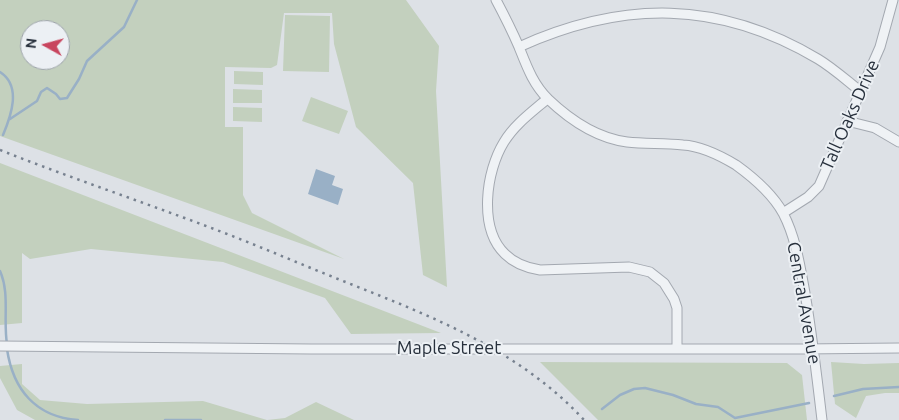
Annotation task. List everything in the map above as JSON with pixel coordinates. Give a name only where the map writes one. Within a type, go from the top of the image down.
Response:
[{"type":"street","name":"Central Avenue","points":[[496,0],[519,48],[527,70],[537,87],[578,123],[613,139],[637,143],[686,145],[714,154],[752,176],[764,187],[783,213],[797,252],[814,349],[822,420]]},
{"type":"street","name":"Tall Oaks Drive","points":[[783,213],[808,197],[819,186],[880,47],[893,0]]},
{"type":"street","points":[[519,48],[576,24],[628,13],[651,10],[714,15],[737,20],[794,44],[818,59],[860,91]]},
{"type":"street","points":[[548,98],[511,132],[495,160],[489,181],[488,203],[490,223],[496,240],[505,254],[530,268],[540,270],[628,267],[650,272],[664,282],[674,299],[677,308],[678,349]]},
{"type":"street","points":[[847,121],[875,128],[890,135],[899,142]]},
{"type":"street","name":"Maple Street","points":[[0,346],[302,349],[899,348]]},
{"type":"green space","points":[[0,0],[406,0],[439,46],[436,91],[447,287],[423,275],[413,183],[356,127],[334,44],[332,13],[284,13],[277,65],[271,68],[225,67],[225,127],[243,127],[243,195],[252,213],[344,259],[0,136]]},
{"type":"green space","points":[[285,15],[330,16],[329,72],[283,71]]},
{"type":"green space","points":[[234,71],[263,72],[263,85],[234,84]]},
{"type":"green space","points":[[233,89],[262,90],[262,103],[233,103]]},
{"type":"green space","points":[[311,97],[348,111],[339,134],[302,121]]},
{"type":"green space","points":[[233,107],[262,108],[262,122],[233,121]]},
{"type":"green space","points":[[0,163],[441,333],[351,334],[325,298],[223,262],[91,249],[30,259],[22,253],[22,323],[0,325]]},
{"type":"green space","points":[[540,362],[787,363],[802,375],[807,420],[598,420]]},
{"type":"green space","points":[[831,362],[864,364],[899,363],[899,393],[866,396],[856,418],[835,404]]},
{"type":"green space","points":[[22,364],[22,384],[40,400],[87,404],[203,401],[267,420],[35,420],[17,410],[0,378],[0,366]]},
{"type":"green space","points":[[316,402],[354,420],[267,420],[285,418]]},
{"type":"water","points":[[316,169],[335,176],[332,185],[343,189],[338,205],[308,194]]},
{"type":"waterway","points":[[10,119],[37,101],[41,92],[47,88],[60,99],[67,98],[79,79],[87,61],[124,27],[137,0]]},
{"type":"waterway","points":[[0,72],[7,78],[13,93],[9,119],[3,135]]},
{"type":"waterway","points":[[0,271],[6,297],[7,344]]},
{"type":"waterway","points":[[7,349],[15,377],[29,399],[50,413],[63,418],[78,420]]},
{"type":"waterway","points":[[834,396],[863,389],[899,387]]},
{"type":"waterway","points":[[602,409],[620,395],[634,389],[645,388],[673,395],[696,404],[718,407],[735,418],[809,403]]},
{"type":"waterway","points":[[165,420],[201,420]]},
{"type":"railway","points":[[0,150],[229,235],[434,319],[499,352],[529,372],[558,394],[584,420]]}]
